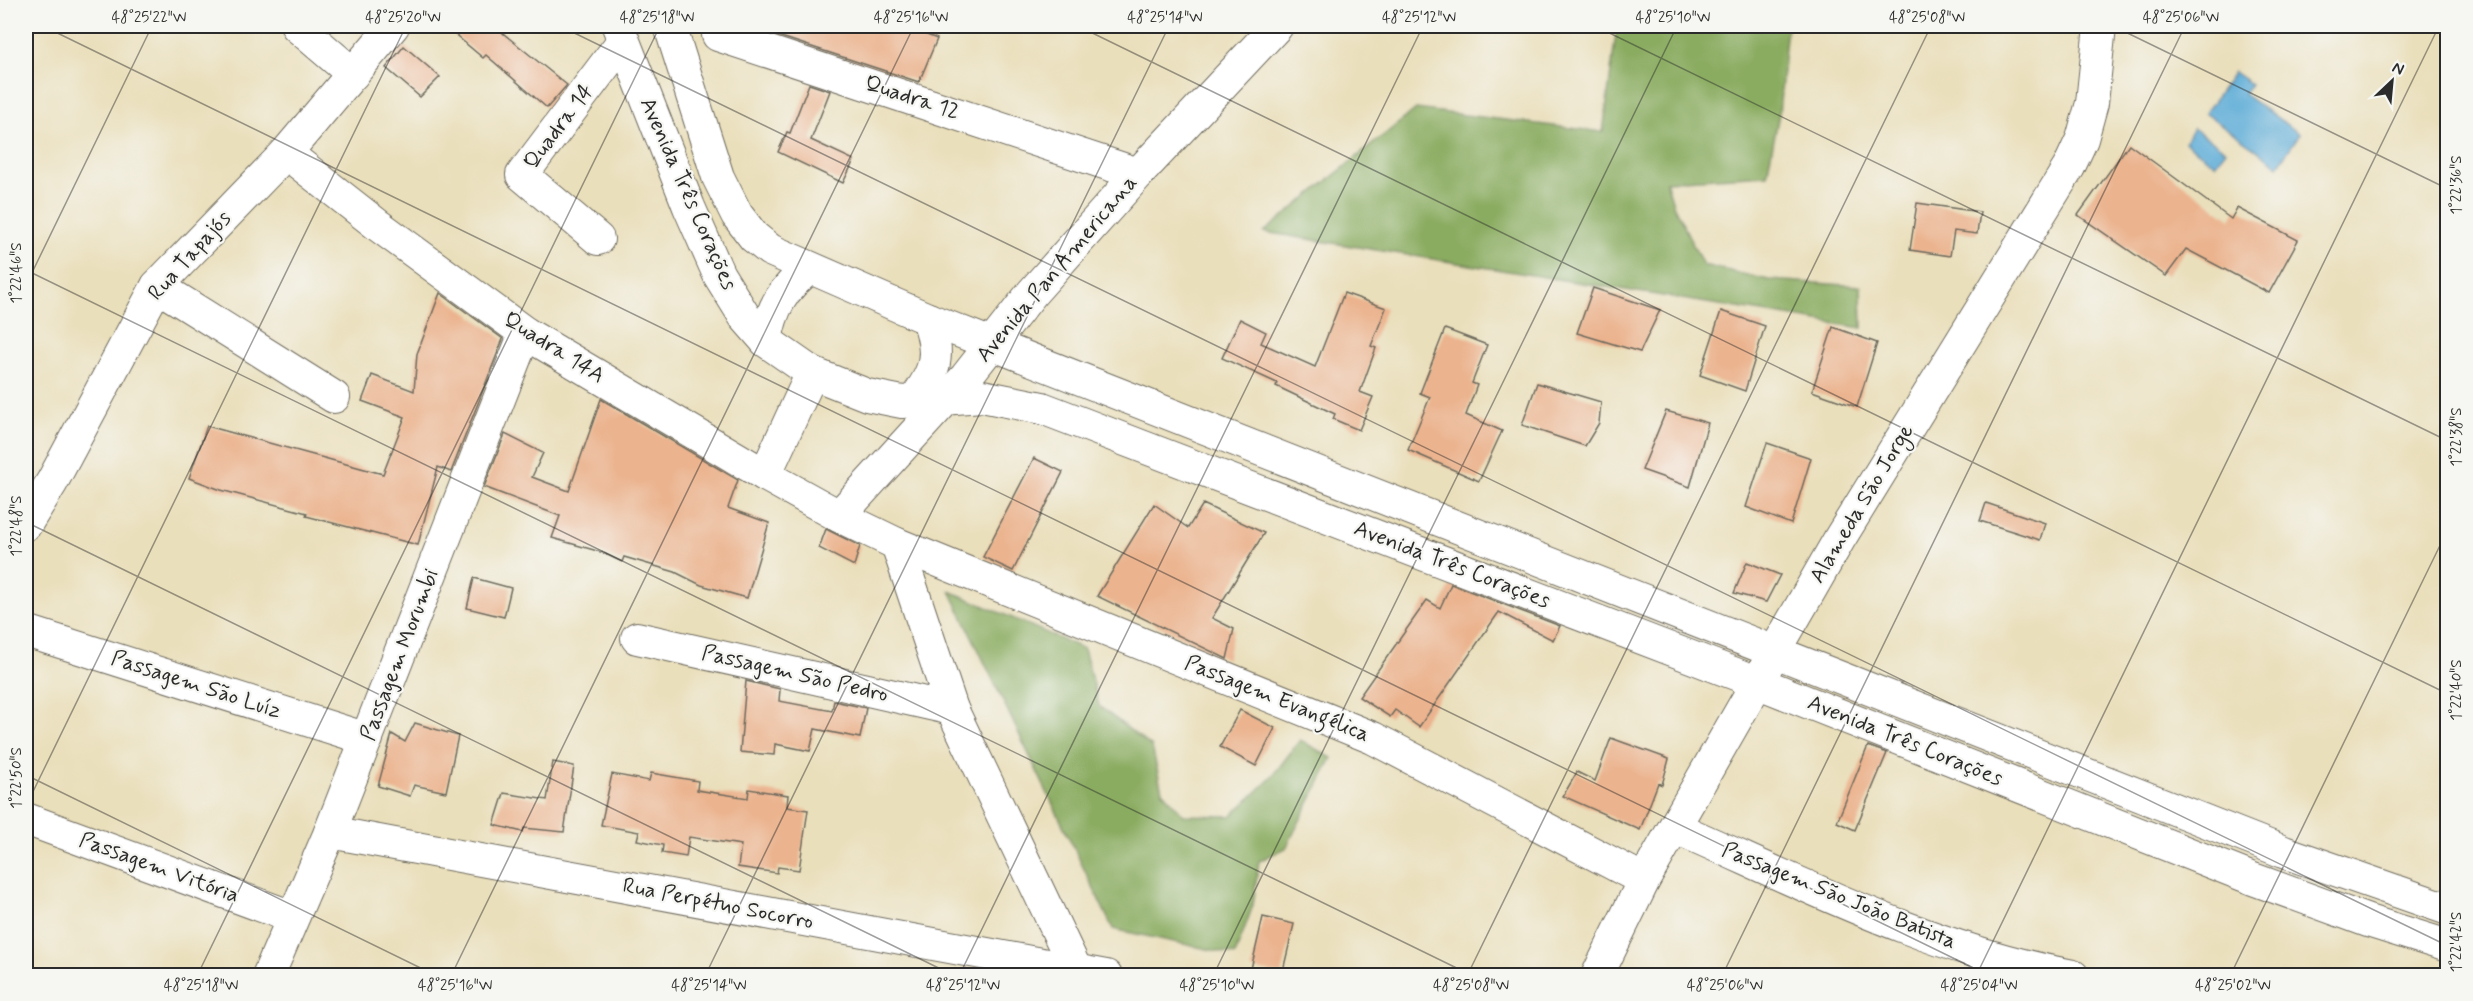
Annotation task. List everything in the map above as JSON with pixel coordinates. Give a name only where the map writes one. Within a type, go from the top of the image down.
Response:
[{"type":"street","points":[[297,26],[353,74]]},
{"type":"street","name":"Rua Tapajós","points":[[29,511],[157,286],[286,153],[393,26]]},
{"type":"street","name":"Avenida Três Corações","points":[[670,26],[718,177],[737,215],[754,237],[770,250],[928,319],[2284,852],[2448,909]]},
{"type":"street","name":"Avenida Pan Americana","points":[[839,516],[948,398],[1032,293],[1275,26]]},
{"type":"street","name":"Alameda São Jorge","points":[[1597,975],[1644,880],[1880,472],[2069,166],[2082,139],[2092,103],[2100,26]]},
{"type":"street","name":"Avenida Três Corações","points":[[616,31],[719,275],[745,317],[766,341],[812,373],[867,395],[914,402],[948,398],[992,397],[1042,408],[1759,683],[2253,879],[2368,921],[2448,946]]},
{"type":"street","name":"Quadra 14","points":[[598,239],[522,175],[616,31]]},
{"type":"street","name":"Quadra 12","points":[[718,35],[1138,174]]},
{"type":"street","name":"Quadra 14A","points":[[286,153],[379,226],[525,333],[839,516]]},
{"type":"street","points":[[766,341],[769,319],[778,298],[792,281],[810,268]]},
{"type":"street","points":[[157,286],[334,397]]},
{"type":"street","points":[[914,402],[929,382],[936,361],[935,339],[928,319]]},
{"type":"street","name":"Passagem Morumbi","points":[[268,975],[330,832],[525,333]]},
{"type":"street","points":[[765,474],[812,373]]},
{"type":"street","name":"Passagem Evangélica","points":[[839,516],[897,544],[1373,738],[1644,880]]},
{"type":"street","points":[[897,544],[952,709],[1091,973]]},
{"type":"street","name":"Passagem São Luíz","points":[[26,631],[367,739]]},
{"type":"street","name":"Passagem São Pedro","points":[[637,638],[952,709]]},
{"type":"street","name":"Passagem Vitória","points":[[26,819],[292,917]]},
{"type":"street","name":"Passagem São João Batista","points":[[1676,828],[1915,930],[2023,967],[2073,975]]},
{"type":"street","name":"Rua Perpétuo Socorro","points":[[330,832],[1091,973]]},
{"type":"green space","points":[[1617,26],[1787,26],[1779,114],[1767,175],[1666,181],[1673,204],[1703,265],[1769,280],[1861,286],[1862,328],[1264,232],[1416,109],[1603,132]]},
{"type":"green space","points":[[950,591],[1084,649],[1099,706],[1152,747],[1162,791],[1184,815],[1231,816],[1271,778],[1300,740],[1332,758],[1286,848],[1259,861],[1253,905],[1235,955],[1113,929]]},
{"type":"water","points":[[2234,72],[2251,84],[2244,94],[2300,134],[2278,165],[2205,113]]},
{"type":"water","points":[[2193,128],[2226,150],[2215,164],[2185,142]]},
{"type":"building","points":[[445,26],[494,26],[567,85],[547,108],[486,55],[483,58]]},
{"type":"building","points":[[754,26],[878,26],[893,30],[895,26],[904,26],[937,39],[919,82],[754,28]]},
{"type":"building","points":[[404,46],[440,77],[420,97],[386,68]]},
{"type":"building","points":[[809,84],[830,91],[811,140],[854,160],[843,183],[778,152],[787,132],[790,133]]},
{"type":"building","points":[[2129,144],[2231,219],[2237,208],[2298,240],[2269,293],[2186,249],[2166,276],[2078,215]]},
{"type":"building","points":[[1917,203],[1980,212],[1977,234],[1954,231],[1950,256],[1910,250]]},
{"type":"building","points":[[1593,288],[1660,310],[1640,352],[1577,333]]},
{"type":"building","points":[[440,293],[503,339],[451,472],[438,467],[418,545],[306,516],[307,513],[221,490],[189,478],[207,426],[383,474],[405,417],[362,401],[372,375],[414,391],[417,354]]},
{"type":"building","points":[[1344,293],[1386,308],[1371,346],[1376,348],[1360,392],[1373,397],[1359,430],[1333,419],[1335,414],[1276,386],[1277,383],[1222,358],[1240,319],[1266,332],[1261,343],[1315,367]]},
{"type":"building","points":[[1721,311],[1765,326],[1745,391],[1700,375]]},
{"type":"building","points":[[1833,327],[1877,343],[1857,407],[1812,391]]},
{"type":"building","points":[[1445,329],[1487,345],[1472,383],[1477,385],[1466,415],[1502,431],[1479,481],[1408,450],[1430,397],[1420,393]]},
{"type":"building","points":[[1537,383],[1601,402],[1599,423],[1585,446],[1522,425]]},
{"type":"building","points":[[601,399],[738,480],[728,508],[769,523],[747,598],[701,585],[675,572],[624,557],[622,562],[601,552],[552,538],[560,516],[484,487],[505,434],[543,453],[532,477],[569,491]]},
{"type":"building","points":[[1666,411],[1708,423],[1690,487],[1642,470]]},
{"type":"building","points":[[1767,443],[1811,458],[1791,524],[1746,507]]},
{"type":"building","points":[[1034,458],[1063,472],[1013,571],[983,557]]},
{"type":"building","points":[[1986,503],[2045,523],[2040,540],[1980,521]]},
{"type":"building","points":[[1154,504],[1188,528],[1203,504],[1264,533],[1212,618],[1234,629],[1227,659],[1097,596]]},
{"type":"building","points":[[826,529],[860,546],[854,566],[819,548]]},
{"type":"building","points":[[1747,562],[1780,575],[1766,602],[1734,593]]},
{"type":"building","points":[[474,578],[511,588],[504,617],[467,608]]},
{"type":"building","points":[[1451,584],[1560,626],[1553,640],[1499,612],[1419,727],[1395,710],[1390,717],[1359,697],[1427,600],[1440,608]]},
{"type":"building","points":[[746,681],[780,689],[779,701],[832,711],[834,701],[866,708],[860,738],[815,729],[810,751],[775,744],[774,755],[740,752]]},
{"type":"building","points":[[1240,710],[1275,728],[1256,766],[1220,747]]},
{"type":"building","points":[[415,723],[458,736],[446,792],[414,785],[410,796],[378,786],[392,734],[405,742]]},
{"type":"building","points":[[1611,738],[1669,759],[1662,785],[1658,783],[1640,830],[1563,796],[1577,772],[1595,781]]},
{"type":"building","points":[[1868,746],[1887,753],[1855,830],[1837,822]]},
{"type":"building","points":[[553,762],[574,766],[564,832],[524,828],[523,832],[494,825],[504,793],[547,800]]},
{"type":"building","points":[[651,773],[698,781],[697,790],[748,798],[749,789],[788,795],[787,807],[808,810],[799,870],[778,867],[777,873],[738,867],[741,845],[689,837],[686,857],[662,853],[663,845],[637,840],[639,832],[601,825],[612,774],[649,781]]},
{"type":"building","points":[[1263,917],[1294,924],[1282,975],[1251,969]]}]
